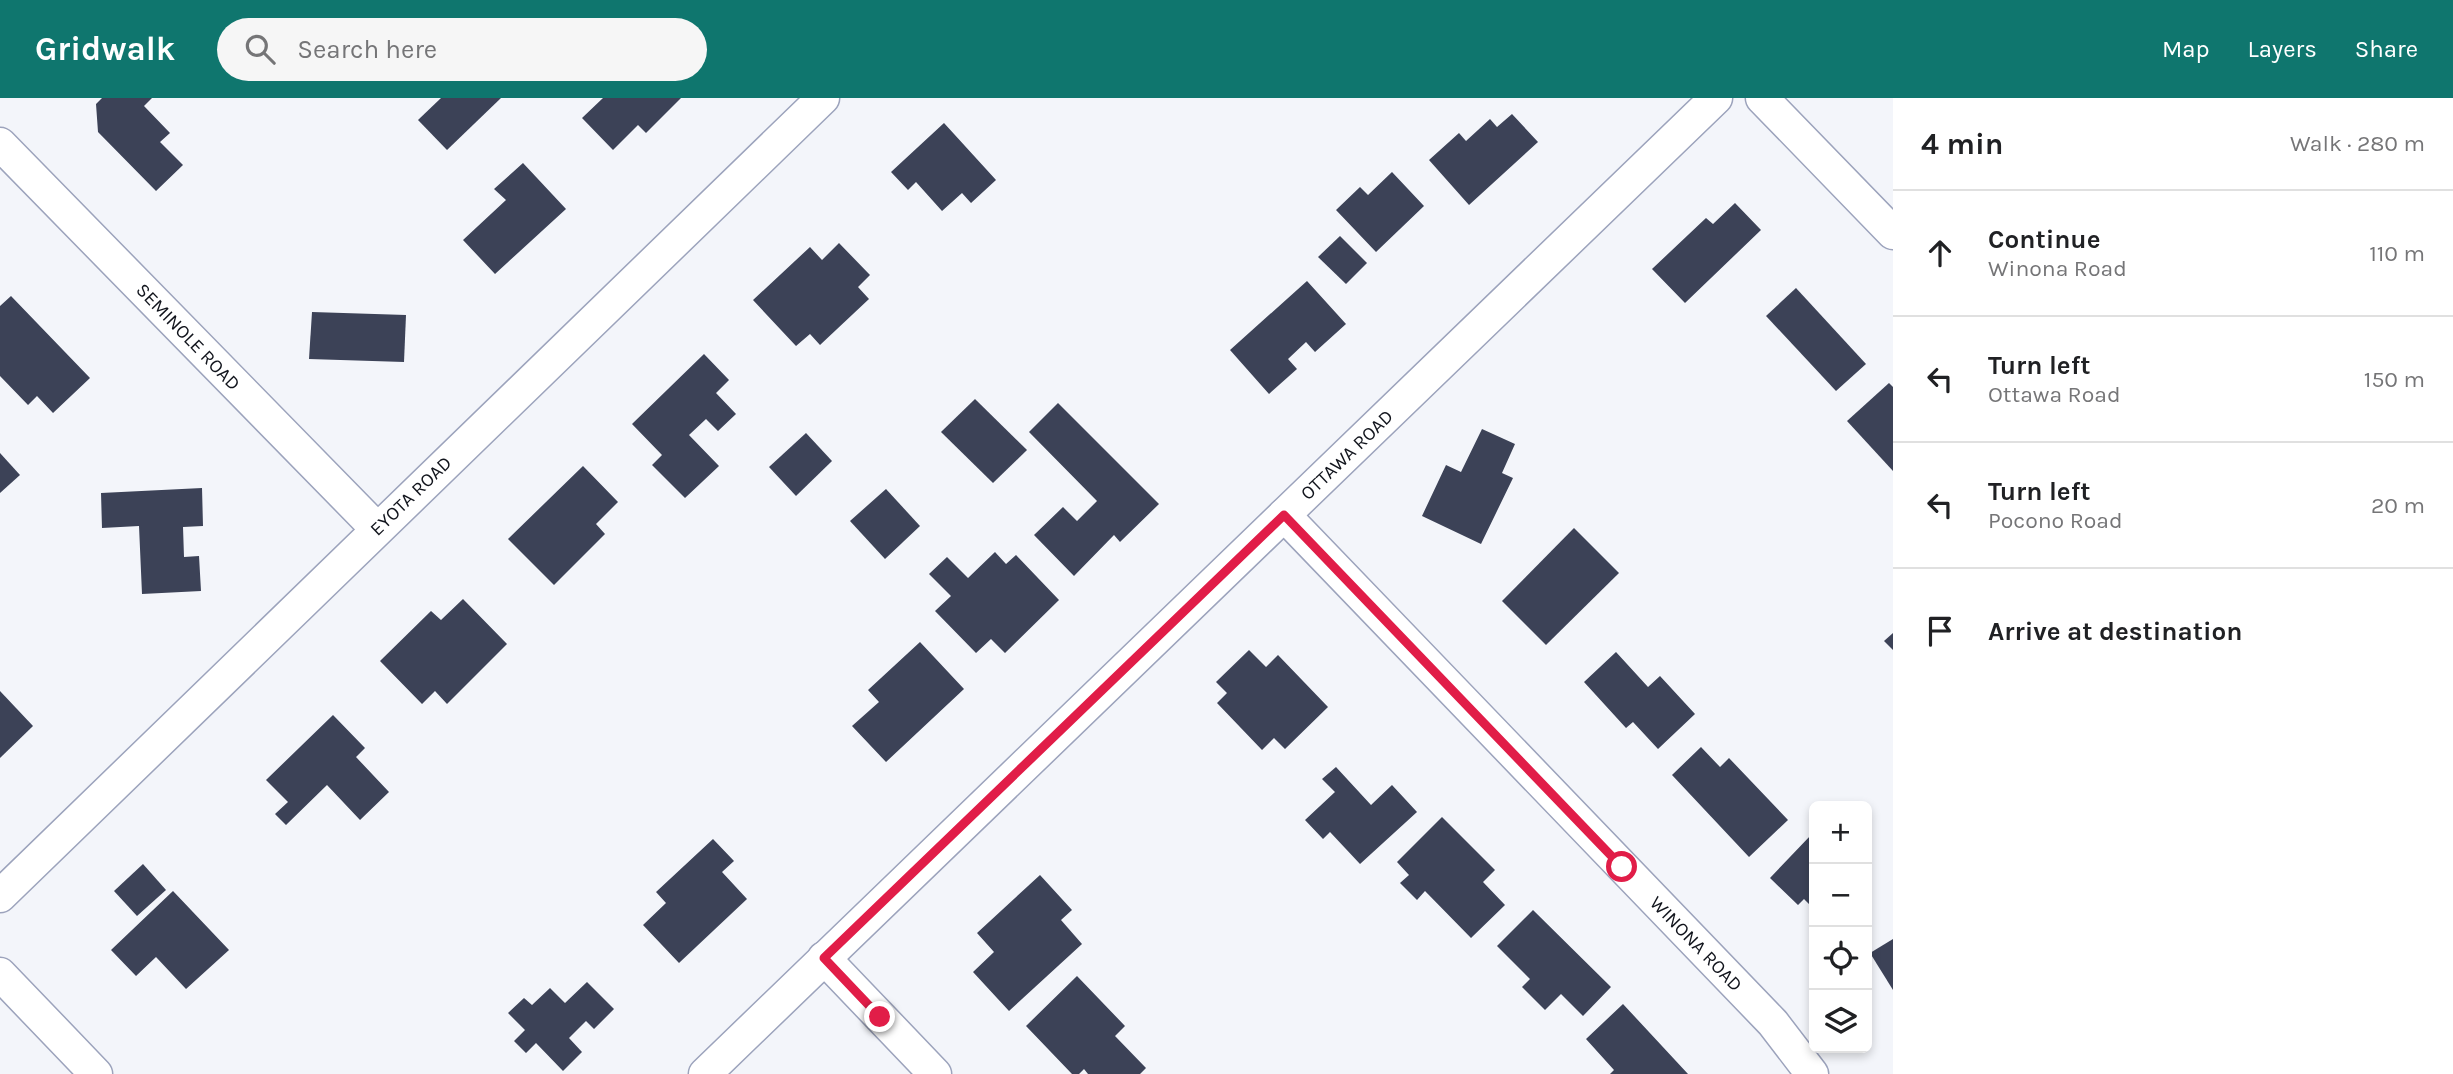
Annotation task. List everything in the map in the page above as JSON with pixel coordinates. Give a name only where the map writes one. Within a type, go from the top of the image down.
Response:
[{"type":"street","name":"EYOTA ROAD","points":[[0,895],[823,98]]},
{"type":"street","name":"OTTAWA ROAD","points":[[705,1074],[1716,98]]},
{"type":"street","points":[[1762,98],[1893,233]]},
{"type":"street","name":"SEMINOLE ROAD","points":[[0,144],[376,529]]},
{"type":"street","name":"WINONA ROAD","points":[[1284,515],[1773,1023],[1812,1074]]},
{"type":"street","points":[[824,958],[935,1074]]},
{"type":"street","points":[[0,975],[96,1074]]},
{"type":"building","points":[[102,98],[152,98],[144,106],[170,133],[160,142],[183,165],[156,191],[98,132],[96,104]]},
{"type":"building","points":[[441,98],[501,98],[447,150],[418,120]]},
{"type":"building","points":[[603,98],[681,98],[646,133],[638,125],[613,150],[582,118]]},
{"type":"building","points":[[1512,114],[1538,142],[1469,205],[1429,160],[1459,133],[1466,141],[1490,119],[1497,127]]},
{"type":"building","points":[[944,123],[996,180],[971,203],[962,193],[942,211],[916,182],[908,190],[891,172]]},
{"type":"building","points":[[523,163],[566,209],[495,274],[463,240],[506,200],[494,189]]},
{"type":"building","points":[[1392,172],[1424,206],[1376,252],[1336,210],[1360,187],[1368,195]]},
{"type":"building","points":[[1735,203],[1761,230],[1685,303],[1652,269],[1706,218],[1713,224]]},
{"type":"building","points":[[1340,236],[1367,263],[1346,284],[1318,257]]},
{"type":"building","points":[[839,243],[870,275],[858,287],[869,299],[820,345],[810,334],[796,346],[753,300],[810,247],[822,260]]},
{"type":"building","points":[[1307,281],[1346,324],[1315,352],[1306,342],[1288,359],[1297,369],[1269,394],[1230,350]]},
{"type":"building","points":[[1796,288],[1866,364],[1836,391],[1766,316]]},
{"type":"building","points":[[11,296],[90,378],[53,413],[37,396],[28,405],[0,376],[0,306]]},
{"type":"building","points":[[312,312],[406,315],[404,362],[309,359]]},
{"type":"building","points":[[704,354],[729,380],[716,393],[736,414],[718,431],[706,419],[689,435],[719,466],[685,498],[652,465],[662,455],[632,424]]},
{"type":"building","points":[[1889,383],[1893,387],[1893,471],[1847,421]]},
{"type":"building","points":[[975,399],[1027,450],[993,483],[941,432]]},
{"type":"building","points":[[1058,403],[1159,504],[1120,542],[1114,535],[1074,576],[1034,535],[1063,507],[1077,521],[1097,501],[1029,432]]},
{"type":"building","points":[[1482,429],[1515,444],[1502,473],[1513,478],[1481,544],[1422,516],[1446,465],[1461,472]]},
{"type":"building","points":[[806,433],[832,461],[796,496],[769,467]]},
{"type":"building","points":[[0,453],[20,475],[0,493]]},
{"type":"building","points":[[583,466],[618,502],[596,524],[605,534],[554,585],[508,539]]},
{"type":"building","points":[[202,488],[203,526],[183,527],[184,557],[199,556],[201,591],[142,594],[139,526],[102,528],[101,493]]},
{"type":"building","points":[[886,489],[920,526],[885,559],[850,521]]},
{"type":"building","points":[[1574,528],[1619,573],[1546,645],[1502,601]]},
{"type":"building","points":[[995,552],[1006,564],[1016,555],[1059,600],[1005,653],[991,639],[976,653],[935,611],[951,596],[929,574],[947,557],[968,578]]},
{"type":"building","points":[[463,599],[507,644],[447,704],[435,691],[422,704],[380,661],[431,611],[441,620]]},
{"type":"building","points":[[1893,633],[1893,650],[1884,641]]},
{"type":"building","points":[[920,642],[964,689],[886,762],[852,726],[879,702],[868,690]]},
{"type":"building","points":[[1249,650],[1266,667],[1278,655],[1328,707],[1285,749],[1274,738],[1262,750],[1217,703],[1227,693],[1216,682]]},
{"type":"building","points":[[1616,652],[1648,687],[1660,676],[1695,714],[1658,749],[1633,722],[1626,728],[1584,682]]},
{"type":"building","points":[[0,691],[33,726],[0,758]]},
{"type":"building","points":[[333,715],[365,748],[356,757],[389,792],[360,820],[327,785],[286,825],[275,814],[288,802],[266,780]]},
{"type":"building","points":[[1701,747],[1720,767],[1729,758],[1788,820],[1749,857],[1672,775]]},
{"type":"building","points":[[1336,767],[1371,805],[1392,785],[1417,812],[1360,864],[1330,832],[1323,839],[1305,820],[1335,792],[1322,779]]},
{"type":"building","points":[[1442,817],[1495,870],[1483,882],[1505,905],[1471,938],[1425,891],[1417,900],[1400,883],[1409,875],[1397,862]]},
{"type":"building","points":[[1809,837],[1809,904],[1804,899],[1798,905],[1770,878]]},
{"type":"building","points":[[713,839],[734,861],[722,872],[747,899],[679,963],[643,925],[666,903],[656,892]]},
{"type":"building","points":[[143,864],[166,890],[137,916],[114,891]]},
{"type":"building","points":[[1040,875],[1072,910],[1061,920],[1082,944],[1009,1011],[973,972],[994,952],[977,933]]},
{"type":"building","points":[[173,891],[229,950],[186,989],[156,957],[136,976],[111,950]]},
{"type":"building","points":[[1533,910],[1611,987],[1583,1016],[1561,994],[1545,1010],[1522,987],[1530,979],[1497,946]]},
{"type":"building","points":[[1893,939],[1893,990],[1872,956],[1872,952]]},
{"type":"building","points":[[1077,976],[1125,1026],[1115,1036],[1146,1068],[1140,1074],[1088,1074],[1084,1069],[1079,1074],[1072,1074],[1026,1026]]},
{"type":"building","points":[[587,982],[614,1009],[594,1029],[586,1021],[569,1038],[582,1052],[563,1071],[536,1043],[526,1053],[514,1041],[525,1030],[508,1013],[524,998],[532,1005],[550,988],[565,1003]]},
{"type":"building","points":[[1623,1004],[1688,1074],[1610,1074],[1614,1070],[1586,1039]]},
{"type":"route","points":[[880,1017],[824,958],[1284,515],[1622,867]]}]
